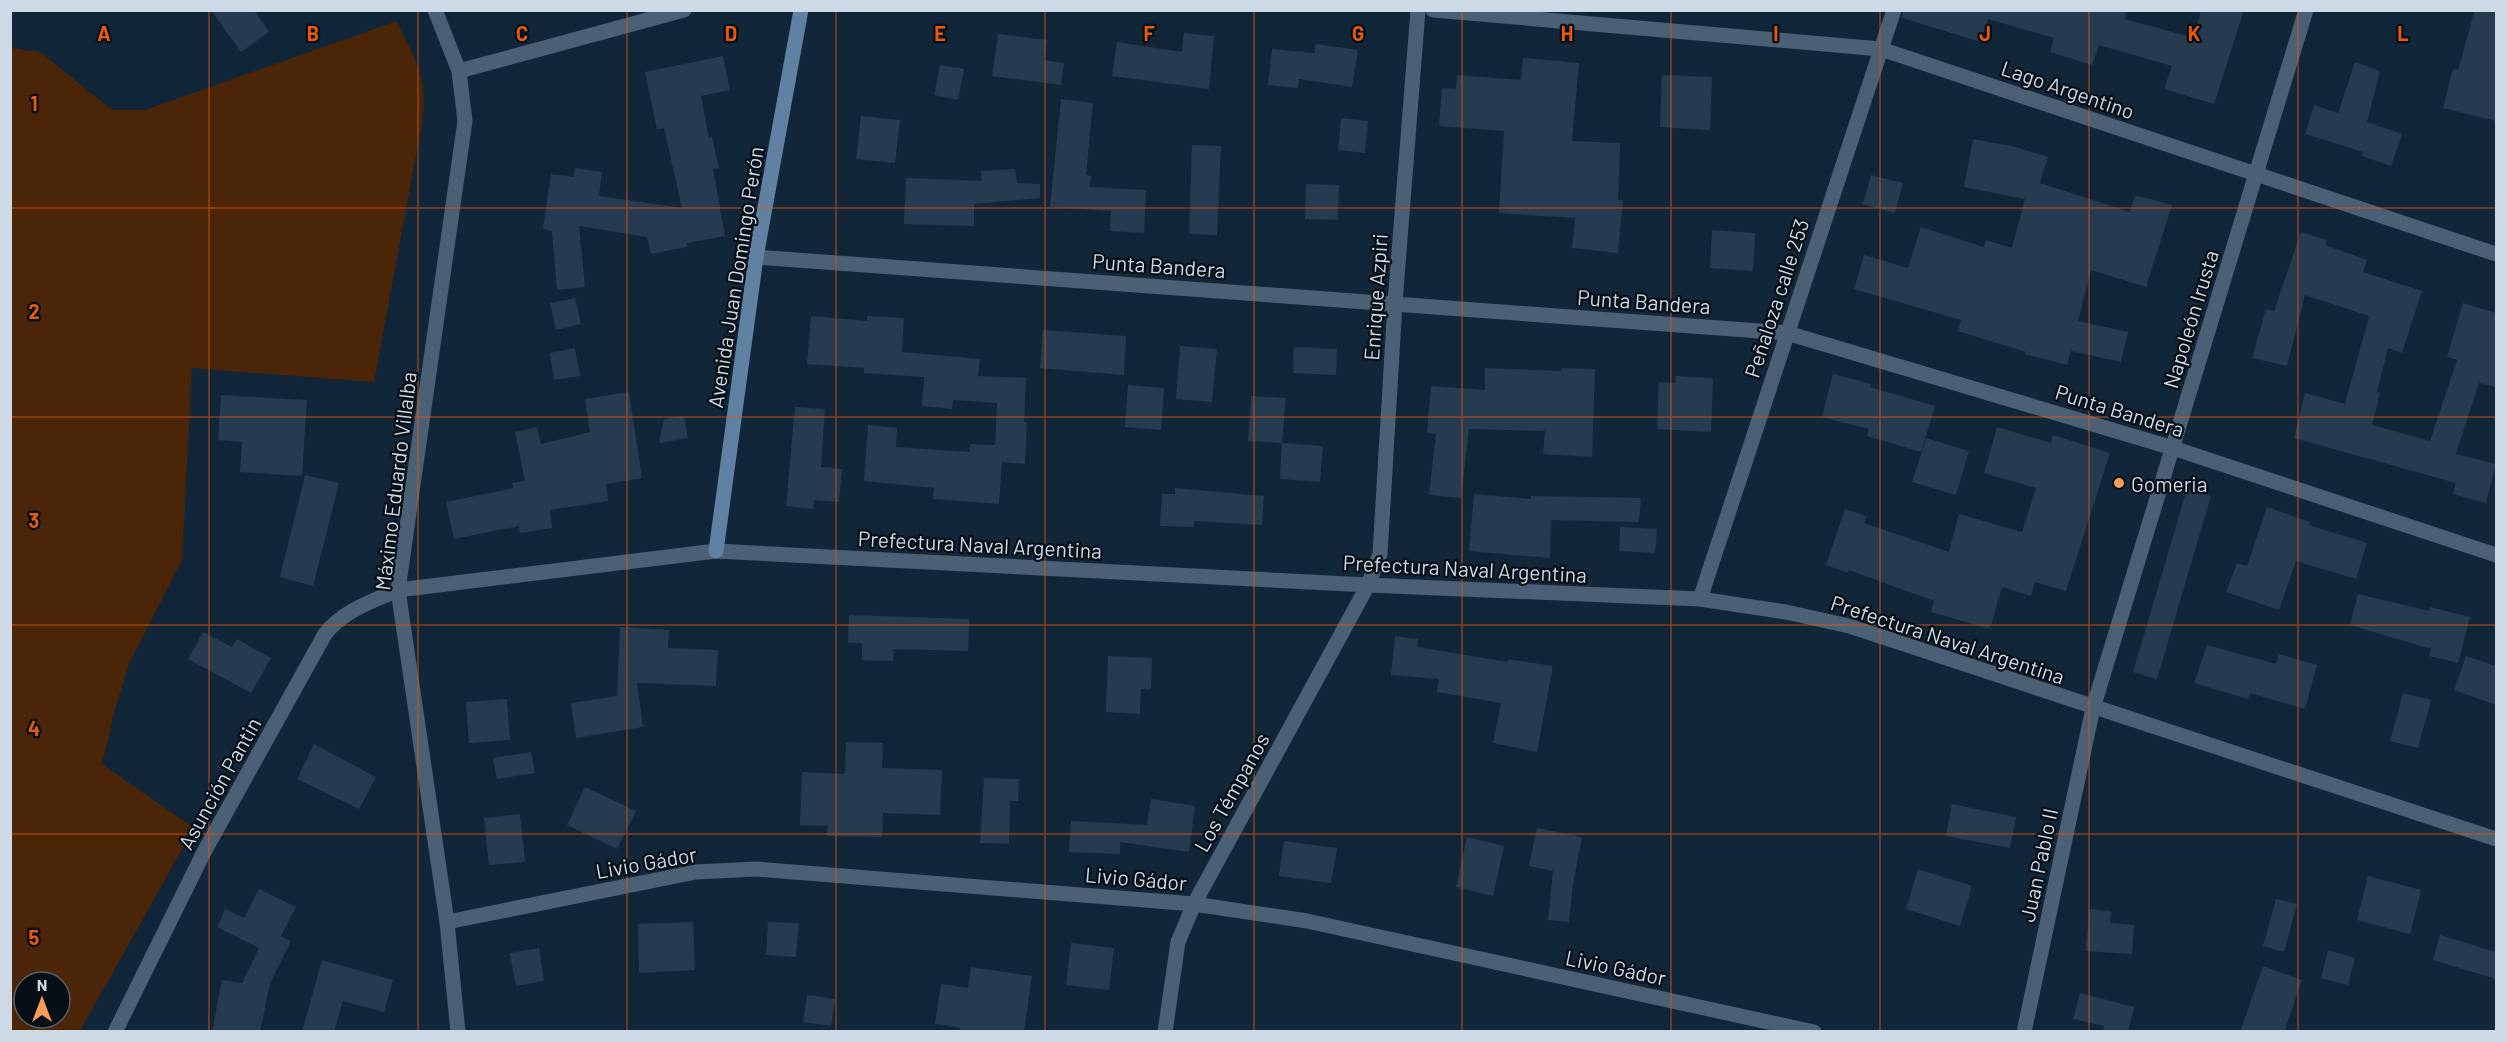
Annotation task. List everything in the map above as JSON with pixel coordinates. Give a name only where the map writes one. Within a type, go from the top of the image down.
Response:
[{"type":"street","name":"Máximo Eduardo Villalba","points":[[435,10],[459,72],[465,121],[398,590],[447,922],[458,1032]]},
{"type":"street","points":[[459,72],[684,10]]},
{"type":"street","name":"Avenida Juan Domingo Perón","points":[[716,551],[756,257],[801,10]]},
{"type":"street","name":"Enrique Azpiri","points":[[1368,585],[1380,554],[1395,303],[1418,10]]},
{"type":"street","name":"Lago Argentino","points":[[1434,10],[1881,49],[2496,254]]},
{"type":"street","name":"Peñaloza calle 253","points":[[1700,599],[1894,10]]},
{"type":"street","name":"Napoleón Irusta","points":[[2093,708],[2306,10]]},
{"type":"street","name":"Punta Bandera","points":[[756,257],[1787,333],[2173,448],[2496,555]]},
{"type":"street","name":"Prefectura Naval Argentina","points":[[398,590],[716,551],[1368,585],[1700,599],[1786,612],[1849,626],[2093,708],[2496,838]]},
{"type":"street","name":"Los Témpanos","points":[[1165,1032],[1178,942],[1194,904],[1368,585]]},
{"type":"street","name":"Asunción Pantin","points":[[115,1032],[204,852],[325,633],[337,620],[359,607],[398,590]]},
{"type":"street","name":"Juan Pablo II","points":[[2024,1032],[2093,708]]},
{"type":"street","name":"Livio Gádor","points":[[447,922],[696,872],[756,868],[1194,904],[1307,921],[1814,1032]]},
{"type":"shaded area","points":[[397,21],[413,54],[422,80],[424,97],[422,123],[374,382],[192,368],[182,560],[129,664],[102,764],[194,828],[80,1031],[11,1031],[11,48],[40,52],[112,110],[145,110]]},
{"type":"building","points":[[211,10],[254,10],[269,32],[241,52]]},
{"type":"building","points":[[1903,10],[1981,12],[1981,10],[2127,10],[2125,19],[2194,38],[2201,10],[2244,10],[2214,104],[2164,89],[2172,66],[2099,45],[2092,65],[2050,52],[2054,38],[1988,19],[1981,42],[1902,18]]},
{"type":"building","points":[[2475,10],[2496,10],[2496,121],[2443,108],[2453,69],[2458,70]]},
{"type":"building","points":[[1184,33],[1214,36],[1209,89],[1112,76],[1117,42],[1182,52]]},
{"type":"building","points":[[998,34],[1047,40],[1044,60],[1064,63],[1061,85],[992,76]]},
{"type":"building","points":[[1316,44],[1358,50],[1352,87],[1299,79],[1298,88],[1268,85],[1272,49],[1314,53]]},
{"type":"building","points":[[723,56],[730,90],[701,96],[709,138],[712,137],[719,168],[713,169],[725,236],[687,243],[687,247],[651,254],[647,237],[579,226],[585,287],[557,290],[552,231],[543,229],[551,174],[574,177],[575,168],[602,172],[599,196],[682,208],[664,128],[657,129],[645,72]]},
{"type":"building","points":[[1523,58],[1579,63],[1572,141],[1620,143],[1618,200],[1623,200],[1618,253],[1572,248],[1575,218],[1499,213],[1504,131],[1439,126],[1442,88],[1456,89],[1457,75],[1521,80]]},
{"type":"building","points":[[2355,62],[2380,71],[2367,122],[2402,134],[2391,166],[2362,156],[2363,152],[2305,134],[2314,105],[2338,113]]},
{"type":"building","points":[[940,65],[964,69],[958,100],[934,95]]},
{"type":"building","points":[[1662,75],[1712,77],[1710,130],[1660,127]]},
{"type":"building","points":[[1061,99],[1093,103],[1086,175],[1091,176],[1090,187],[1146,190],[1144,233],[1110,231],[1111,211],[1050,207]]},
{"type":"building","points":[[861,116],[900,120],[895,163],[856,159]]},
{"type":"building","points":[[1341,118],[1368,121],[1365,153],[1338,150]]},
{"type":"building","points":[[1973,139],[2016,147],[2048,157],[2040,183],[2130,212],[2135,195],[2172,205],[2146,287],[2091,270],[2078,321],[2128,332],[2121,362],[2071,351],[2067,365],[2025,354],[2026,352],[1958,331],[1961,320],[1854,289],[1864,255],[1908,268],[1921,227],[1983,247],[1986,240],[2012,248],[2025,199],[1964,187]]},
{"type":"building","points":[[1192,145],[1221,146],[1217,235],[1189,234]]},
{"type":"building","points":[[1015,169],[1017,183],[1040,184],[1040,198],[974,204],[974,226],[904,224],[906,178],[982,181],[981,171]]},
{"type":"building","points":[[1871,175],[1903,183],[1895,213],[1863,204]]},
{"type":"building","points":[[1306,184],[1339,185],[1338,220],[1305,219]]},
{"type":"building","points":[[1712,230],[1755,233],[1753,271],[1710,268]]},
{"type":"building","points":[[2301,232],[2327,240],[2325,245],[2367,260],[2363,272],[2422,291],[2402,353],[2388,348],[2377,392],[2380,393],[2372,425],[2430,441],[2457,360],[2447,357],[2463,303],[2496,313],[2496,387],[2479,383],[2456,454],[2496,464],[2486,503],[2453,494],[2456,483],[2294,438],[2305,393],[2345,404],[2369,316],[2305,295],[2287,366],[2252,358],[2266,309],[2274,311]]},
{"type":"building","points":[[575,298],[581,324],[556,330],[550,303]]},
{"type":"building","points":[[811,316],[867,321],[867,316],[904,318],[902,352],[980,359],[978,376],[1026,378],[1025,464],[1002,462],[999,504],[933,499],[934,488],[864,481],[868,425],[897,428],[896,447],[970,452],[970,444],[995,445],[997,403],[953,400],[952,409],[922,406],[924,377],[864,373],[864,368],[807,364]]},
{"type":"building","points":[[1043,330],[1126,336],[1124,375],[1040,368]]},
{"type":"building","points":[[1180,346],[1217,349],[1212,402],[1176,399]]},
{"type":"building","points":[[1294,347],[1337,349],[1336,375],[1293,373]]},
{"type":"building","points":[[575,348],[580,376],[554,380],[550,353]]},
{"type":"building","points":[[1485,368],[1562,371],[1562,368],[1595,369],[1592,457],[1543,454],[1545,431],[1469,429],[1461,498],[1429,495],[1436,434],[1427,433],[1431,386],[1485,390]]},
{"type":"building","points":[[1833,374],[1871,384],[1870,387],[1935,406],[1921,452],[1867,436],[1869,429],[1822,417]]},
{"type":"building","points":[[1676,376],[1713,378],[1711,432],[1657,429],[1659,382],[1675,383]]},
{"type":"building","points":[[1128,385],[1164,388],[1161,430],[1125,427]]},
{"type":"building","points":[[629,392],[642,478],[606,484],[608,501],[550,510],[552,528],[520,533],[519,526],[454,539],[446,502],[513,488],[512,483],[525,481],[515,432],[537,427],[541,444],[590,432],[585,399]]},
{"type":"building","points":[[221,395],[307,400],[302,476],[240,472],[242,442],[218,440]]},
{"type":"building","points":[[1251,396],[1286,398],[1282,443],[1248,441]]},
{"type":"building","points":[[795,407],[825,409],[821,467],[842,469],[839,502],[814,500],[813,509],[786,506]]},
{"type":"building","points":[[684,416],[688,438],[659,443],[664,419]]},
{"type":"building","points":[[1997,427],[2051,443],[2053,435],[2110,453],[2066,591],[2035,582],[2031,596],[2002,587],[1990,629],[1931,612],[1934,601],[1849,570],[1848,573],[1826,565],[1845,509],[1867,516],[1864,523],[1949,552],[1959,514],[2022,532],[2036,488],[1984,473]]},
{"type":"building","points":[[1926,438],[1969,451],[1956,495],[1912,482]]},
{"type":"building","points":[[1282,443],[1323,446],[1320,482],[1280,479]]},
{"type":"building","points":[[305,475],[339,483],[313,586],[280,577]]},
{"type":"building","points":[[1175,488],[1264,496],[1262,525],[1194,521],[1194,527],[1160,526],[1162,494],[1175,494]]},
{"type":"building","points":[[2187,489],[2211,496],[2157,679],[2133,672]]},
{"type":"building","points":[[1474,494],[1531,499],[1531,496],[1641,498],[1639,522],[1551,520],[1550,558],[1469,551]]},
{"type":"building","points":[[2267,507],[2310,522],[2309,525],[2367,543],[2356,579],[2296,561],[2279,610],[2226,592],[2237,563],[2247,566]]},
{"type":"building","points":[[1620,527],[1657,529],[1655,553],[1619,551]]},
{"type":"building","points":[[2358,594],[2429,611],[2430,607],[2470,617],[2458,663],[2429,656],[2431,649],[2350,625]]},
{"type":"building","points":[[849,615],[969,619],[968,651],[894,649],[893,661],[862,660],[862,643],[848,643]]},
{"type":"building","points":[[620,627],[669,630],[668,648],[718,650],[716,686],[637,683],[643,727],[576,738],[571,703],[617,696]]},
{"type":"building","points":[[203,632],[232,647],[237,639],[271,658],[251,693],[188,659]]},
{"type":"building","points":[[1395,636],[1418,639],[1417,647],[1507,662],[1508,659],[1553,666],[1537,752],[1493,743],[1501,703],[1437,692],[1439,679],[1391,675]]},
{"type":"building","points":[[2207,645],[2276,664],[2279,654],[2317,665],[2305,709],[2250,693],[2248,699],[2194,683]]},
{"type":"building","points":[[1108,656],[1152,658],[1151,689],[1141,689],[1140,714],[1106,712]]},
{"type":"building","points":[[2466,656],[2496,666],[2496,705],[2454,690]]},
{"type":"building","points":[[2403,693],[2431,700],[2418,748],[2390,741]]},
{"type":"building","points":[[507,699],[510,740],[469,743],[466,702]]},
{"type":"building","points":[[846,742],[883,743],[882,768],[942,770],[940,815],[883,813],[882,837],[827,836],[828,826],[800,825],[802,772],[845,774]]},
{"type":"building","points":[[314,744],[376,777],[359,809],[297,779]]},
{"type":"building","points":[[531,752],[535,773],[497,779],[493,758]]},
{"type":"building","points":[[984,778],[1019,779],[1018,801],[1010,801],[1009,844],[980,843]]},
{"type":"building","points":[[585,787],[636,811],[617,849],[567,825]]},
{"type":"building","points":[[1151,799],[1195,806],[1189,852],[1120,842],[1120,854],[1069,852],[1071,821],[1147,825]]},
{"type":"building","points":[[1952,804],[2016,817],[2010,848],[1946,836]]},
{"type":"building","points":[[520,814],[525,862],[489,865],[484,818]]},
{"type":"building","points":[[1537,828],[1582,837],[1569,922],[1548,920],[1553,871],[1529,866]]},
{"type":"building","points":[[1467,837],[1504,846],[1493,896],[1456,887]]},
{"type":"building","points":[[1284,841],[1337,848],[1331,883],[1279,876]]},
{"type":"building","points":[[1918,869],[1972,886],[1960,926],[1906,909]]},
{"type":"building","points":[[2368,876],[2421,890],[2410,934],[2357,920]]},
{"type":"building","points":[[259,889],[296,907],[281,936],[291,941],[270,983],[260,1032],[212,1032],[222,980],[242,983],[259,948],[217,927],[225,909],[244,918]]},
{"type":"building","points":[[2276,899],[2297,904],[2284,952],[2263,946]]},
{"type":"building","points":[[2089,909],[2111,911],[2110,923],[2134,925],[2132,954],[2086,951]]},
{"type":"building","points":[[693,922],[695,970],[639,973],[638,924]]},
{"type":"building","points":[[768,922],[799,923],[796,957],[766,955]]},
{"type":"building","points":[[2440,935],[2496,952],[2496,979],[2433,960]]},
{"type":"building","points":[[1071,943],[1114,948],[1109,990],[1066,985]]},
{"type":"building","points":[[539,948],[544,981],[516,986],[510,953]]},
{"type":"building","points":[[2328,950],[2355,958],[2348,985],[2321,978]]},
{"type":"building","points":[[322,960],[393,980],[384,1012],[343,1001],[334,1032],[302,1032]]},
{"type":"building","points":[[2263,966],[2302,980],[2284,1032],[2240,1032]]},
{"type":"building","points":[[971,967],[1032,976],[1024,1032],[959,1032],[960,1028],[935,1024],[941,984],[968,988]]},
{"type":"building","points":[[2080,993],[2134,1007],[2128,1032],[2102,1032],[2104,1026],[2073,1019]]},
{"type":"building","points":[[807,995],[835,999],[831,1026],[803,1022]]},
{"type":"place","name":"Gomeria","points":[[2119,483]]}]
